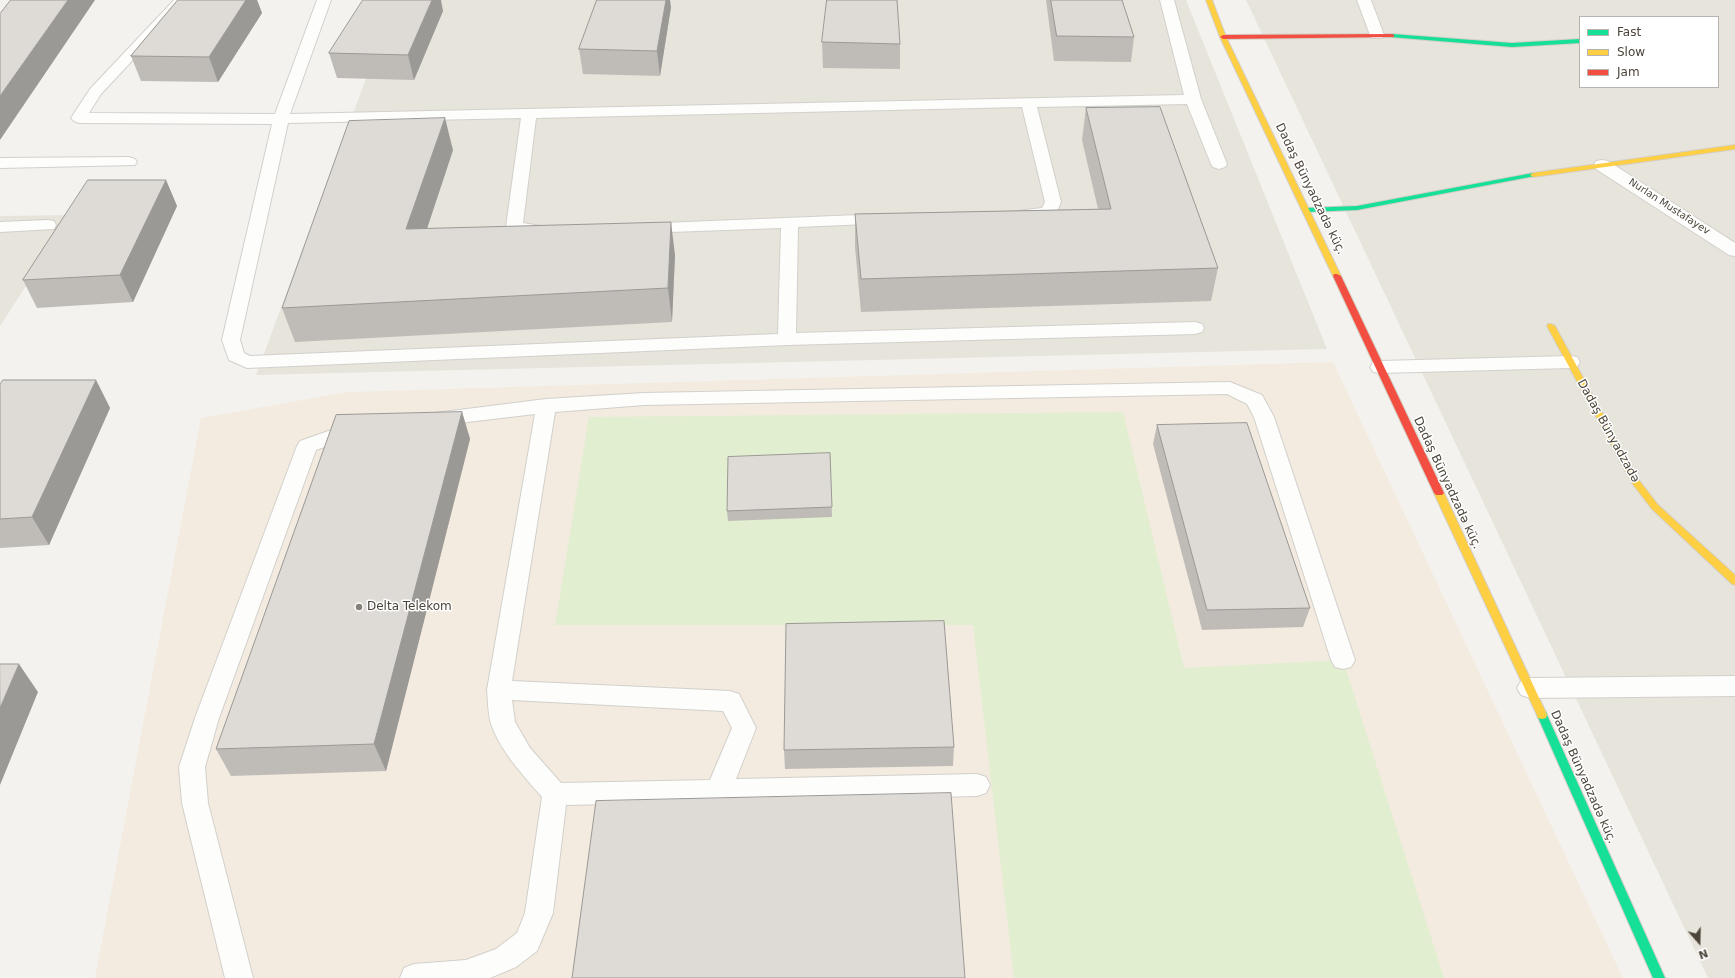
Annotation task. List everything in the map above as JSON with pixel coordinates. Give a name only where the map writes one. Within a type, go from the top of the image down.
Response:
[{"type":"street","name":"Dadaş Bünyadzadə küç.","points":[[1209,0],[1223,37],[1306,210],[1530,688],[1659,978]]},
{"type":"street","points":[[1364,0],[1377,35]]},
{"type":"street","points":[[1223,37],[1377,35],[1512,44],[1579,41]]},
{"type":"street","points":[[1306,210],[1357,208],[1506,179],[1602,164],[1735,147]]},
{"type":"street","name":"Nurlan Mustafayev","points":[[1602,164],[1735,251]]},
{"type":"street","points":[[1715,237],[1735,238]]},
{"type":"street","name":"Dadaş Bünyadzadə","points":[[1551,326],[1635,481],[1655,507],[1735,581]]},
{"type":"street","points":[[1380,367],[1570,362]]},
{"type":"street","points":[[1530,688],[1735,686]]},
{"type":"lane","points":[[182,0],[95,92],[79,118],[281,119],[1192,99]]},
{"type":"lane","points":[[324,0],[281,119],[232,340],[236,356],[247,362],[787,339],[1194,328]]},
{"type":"lane","points":[[1167,0],[1192,99],[1219,164]]},
{"type":"lane","points":[[1010,215],[1049,212],[1053,202],[1028,103]]},
{"type":"lane","points":[[529,114],[514,228],[543,232],[559,231]]},
{"type":"lane","points":[[0,163],[129,162]]},
{"type":"lane","points":[[631,228],[900,219]]},
{"type":"lane","points":[[787,339],[790,223]]},
{"type":"lane","points":[[0,226],[48,225]]},
{"type":"lane","points":[[412,422],[546,406],[644,399],[1230,388],[1254,400],[1264,417],[1343,660]]},
{"type":"lane","points":[[546,406],[499,690],[503,723],[520,755],[555,794],[977,785]]},
{"type":"lane","points":[[239,978],[195,803],[192,767],[207,718],[308,446],[356,428],[372,427]]},
{"type":"lane","points":[[499,690],[730,701],[744,728],[719,790]]},
{"type":"lane","points":[[414,978],[466,974],[506,958],[527,942],[539,913],[555,794]]},
{"type":"shaded area","points":[[375,0],[1186,0],[1327,349],[256,375],[367,76]]},
{"type":"shaded area","points":[[1246,0],[1735,0],[1735,978],[1708,978]]},
{"type":"shaded area","points":[[72,215],[0,326],[0,216]]},
{"type":"shaded area","points":[[1333,362],[1623,978],[95,978],[201,418],[347,392]]},
{"type":"green space","points":[[1123,412],[1184,668],[1343,660],[1444,978],[1014,978],[973,625],[555,625],[589,417]]},
{"type":"building","points":[[11,0],[68,0],[0,96],[0,14]]},
{"type":"building","points":[[178,0],[246,0],[209,57],[131,56]]},
{"type":"building","points":[[363,0],[432,0],[408,55],[329,53]]},
{"type":"building","points":[[597,0],[666,0],[657,51],[579,49]]},
{"type":"building","points":[[827,0],[897,0],[900,44],[822,42]]},
{"type":"building","points":[[1051,0],[1122,0],[1134,37],[1057,36]]},
{"type":"building","points":[[1160,107],[1218,268],[861,279],[855,214],[1111,209],[1086,108]]},
{"type":"building","points":[[445,118],[406,229],[671,222],[668,288],[282,308],[349,121]]},
{"type":"building","points":[[88,180],[166,180],[120,275],[23,280]]},
{"type":"building","points":[[3,380],[96,380],[32,517],[0,519],[0,385]]},
{"type":"building","name":"Delta Telekom","points":[[462,412],[374,744],[216,749],[336,415]]},
{"type":"building","points":[[1247,423],[1310,608],[1207,610],[1157,425]]},
{"type":"building","points":[[830,453],[832,507],[727,511],[728,457]]},
{"type":"building","points":[[944,621],[954,747],[784,750],[786,624]]},
{"type":"building","points":[[0,664],[19,664],[0,708]]},
{"type":"building","points":[[951,793],[965,978],[572,978],[596,801]]},
{"type":"traffic: fast","points":[[1392,36],[1512,45],[1579,41]]},
{"type":"traffic: fast","points":[[1306,210],[1357,208],[1533,175]]},
{"type":"traffic: fast","points":[[1542,715],[1659,978]]},
{"type":"traffic: slow","points":[[1209,0],[1223,37],[1337,276]]},
{"type":"traffic: slow","points":[[1533,175],[1735,147]]},
{"type":"traffic: slow","points":[[1551,326],[1635,481],[1655,507],[1735,581]]},
{"type":"traffic: slow","points":[[1439,493],[1542,715]]},
{"type":"traffic: jam","points":[[1223,37],[1392,36]]},
{"type":"traffic: jam","points":[[1337,276],[1439,493]]},
{"type":"place","name":"Delta Telekom","points":[[359,607]]}]
